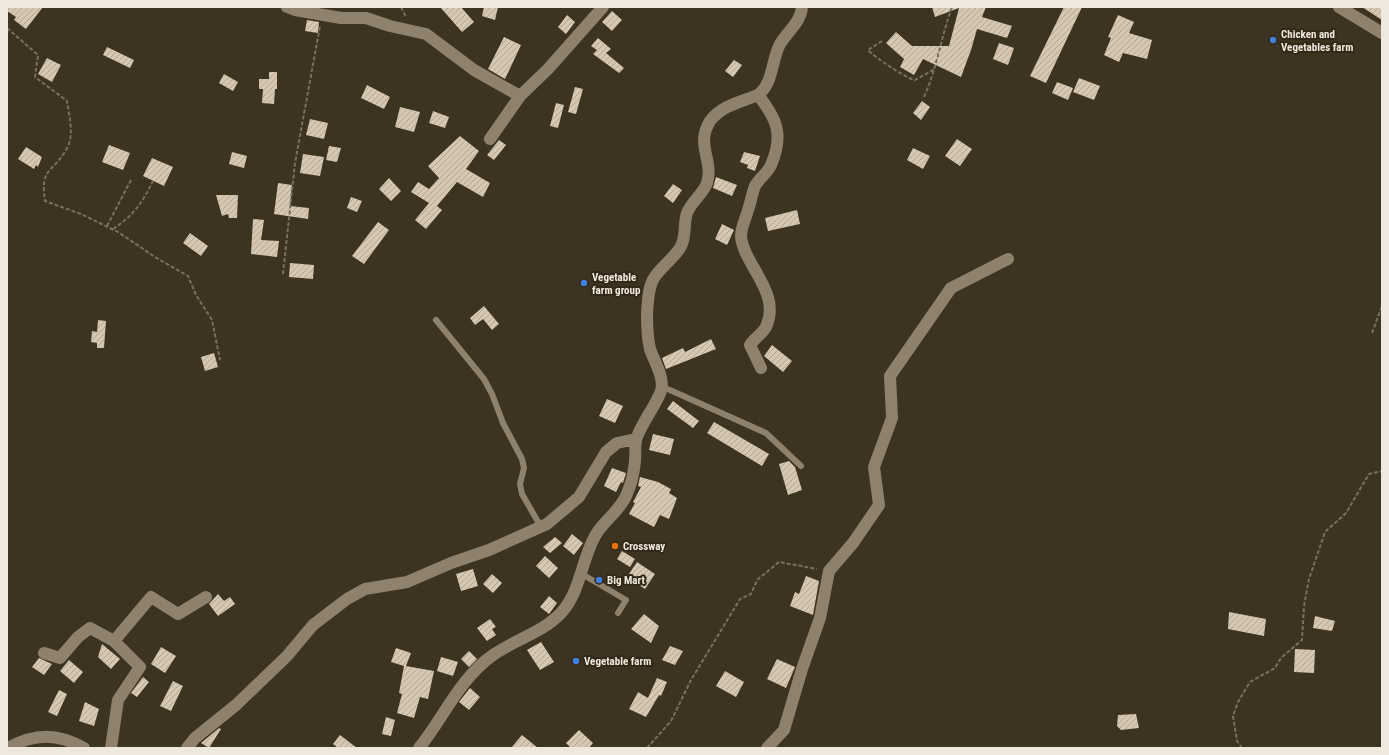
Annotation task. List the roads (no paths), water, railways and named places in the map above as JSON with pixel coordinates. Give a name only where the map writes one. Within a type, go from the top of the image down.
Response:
[{"type":"street","points":[[287,7],[295,10],[341,18],[366,18],[390,26],[426,34],[474,70],[520,96]]},
{"type":"street","points":[[490,139],[520,96],[548,69],[603,7]]},
{"type":"street","points":[[419,748],[435,728],[460,686],[493,655],[538,631],[560,614],[574,593],[595,536],[605,522],[620,506],[626,496],[632,481],[635,463],[636,439],[661,387],[647,330],[650,288],[654,278],[680,248],[684,238],[686,214],[706,185],[709,167],[703,142],[710,122],[724,108],[758,95],[771,77],[775,56],[781,43],[799,18],[802,7]]},
{"type":"street","points":[[1339,7],[1382,33]]},
{"type":"street","points":[[758,95],[770,109],[776,123],[779,139],[771,165],[755,187],[741,236],[747,256],[763,283],[768,303],[769,318],[765,328],[754,338],[750,345],[761,368]]},
{"type":"street","points":[[767,748],[784,730],[802,669],[820,618],[829,571],[853,543],[879,505],[874,467],[892,418],[890,376],[951,288],[1008,259]]},
{"type":"street","points":[[187,748],[195,738],[236,706],[287,656],[313,625],[347,599],[365,590],[407,582],[451,563],[489,550],[547,524],[578,497],[606,452],[617,443],[636,439]]},
{"type":"street","points":[[114,641],[151,597],[178,614],[206,597]]},
{"type":"street","points":[[44,653],[60,658],[78,637],[90,628],[114,641],[140,667],[118,700],[111,748]]},
{"type":"street","points":[[8,748],[32,737],[52,736],[84,748]]},
{"type":"lane","points":[[436,320],[484,380],[492,394],[503,423],[522,459],[524,468],[520,484],[522,494],[540,527]]},
{"type":"lane","points":[[661,387],[766,433],[801,466]]},
{"type":"lane","points":[[582,574],[626,600],[618,614]]},
{"type":"place","name":"Chicken and Vegetables farm","points":[[1273,40]]},
{"type":"place","name":"Vegetable farm group","points":[[584,283]]},
{"type":"place","name":"Crossway","points":[[615,546]]},
{"type":"place","name":"Big Mart","points":[[599,580]]},
{"type":"place","name":"Vegetable farm","points":[[576,661]]}]
